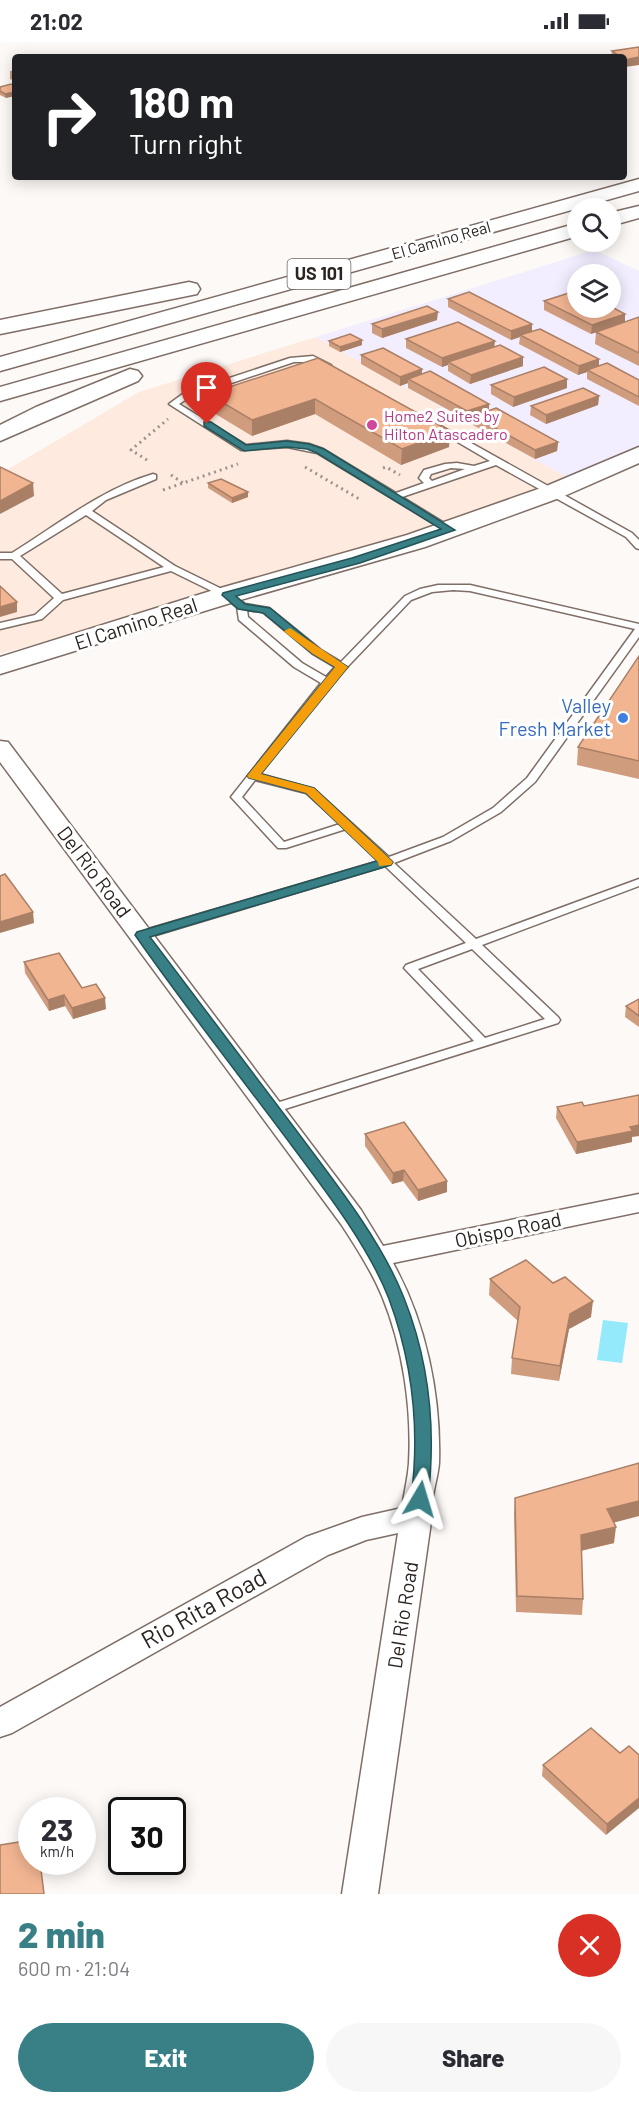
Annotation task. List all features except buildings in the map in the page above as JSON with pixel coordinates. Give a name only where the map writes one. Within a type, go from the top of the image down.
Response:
[{"type":"main road","name":"El Camino Real","points":[[0,364],[639,185]]},
{"type":"main road","points":[[621,217],[639,212]]},
{"type":"main road","points":[[0,327],[108,307],[508,222]]},
{"type":"main road","name":"El Camino Real","points":[[0,394],[567,233]]},
{"type":"main road","points":[[0,434],[90,392],[209,349],[345,295]]},
{"type":"main road","name":"El Camino Real","points":[[2,666],[234,601],[450,530],[553,492],[639,454]]},
{"type":"street","name":"Del Rio Road","points":[[0,747],[338,1197],[376,1257],[396,1297],[411,1340],[420,1382],[424,1464],[418,1517],[360,1894]]},
{"type":"street","name":"Obispo Road","points":[[376,1257],[639,1203]]},
{"type":"street","name":"Rio Rita Road","points":[[0,1723],[317,1546],[362,1529],[418,1517]]},
{"type":"lane","points":[[337,371],[313,359],[293,360],[187,395],[173,404],[244,448],[287,444],[309,447],[450,530]]},
{"type":"lane","points":[[427,422],[629,535],[639,546]]},
{"type":"lane","points":[[395,496],[498,461]]},
{"type":"lane","points":[[0,556],[14,556],[103,498],[153,477]]},
{"type":"lane","points":[[86,511],[172,568],[234,601],[266,610],[317,652],[342,667]]},
{"type":"lane","points":[[14,556],[60,598]]},
{"type":"lane","points":[[0,626],[38,616],[60,598],[172,568]]},
{"type":"lane","points":[[142,935],[386,862],[447,838],[497,810],[531,780],[639,629],[470,588],[443,586],[424,590],[408,598],[327,682],[236,797],[282,846],[348,825]]},
{"type":"lane","points":[[234,601],[243,618],[298,665],[327,682]]},
{"type":"lane","points":[[253,776],[310,791],[554,1020],[272,1109]]},
{"type":"lane","points":[[483,1042],[410,968],[639,882]]},
{"type":"path","points":[[159,491],[238,464]]},
{"type":"path","points":[[303,466],[360,500]]},
{"type":"shaded area","points":[[588,252],[598,252],[639,271],[639,448],[570,479],[316,337]]},
{"type":"shaded area","points":[[316,337],[570,479],[397,542],[0,654],[0,474],[139,392]]},
{"type":"water","points":[[603,1320],[628,1323],[622,1363],[597,1360]]},
{"type":"slow traffic","points":[[290,631],[317,652],[342,667],[327,682],[253,776],[310,791],[386,862],[384,863]]},
{"type":"place","name":"Home2 Suites by Hilton Atascadero","points":[[372,425]]},
{"type":"place","name":"Valley Fresh Market","points":[[623,718]]},
{"type":"route","points":[[207,424],[244,448],[287,444],[320,451],[450,530],[356,560],[227,595],[242,606],[266,610],[317,652],[342,667],[327,682],[253,776],[310,791],[386,862],[142,935],[324,1178],[376,1257],[396,1297],[411,1340],[420,1382],[424,1464],[420,1499]]}]
